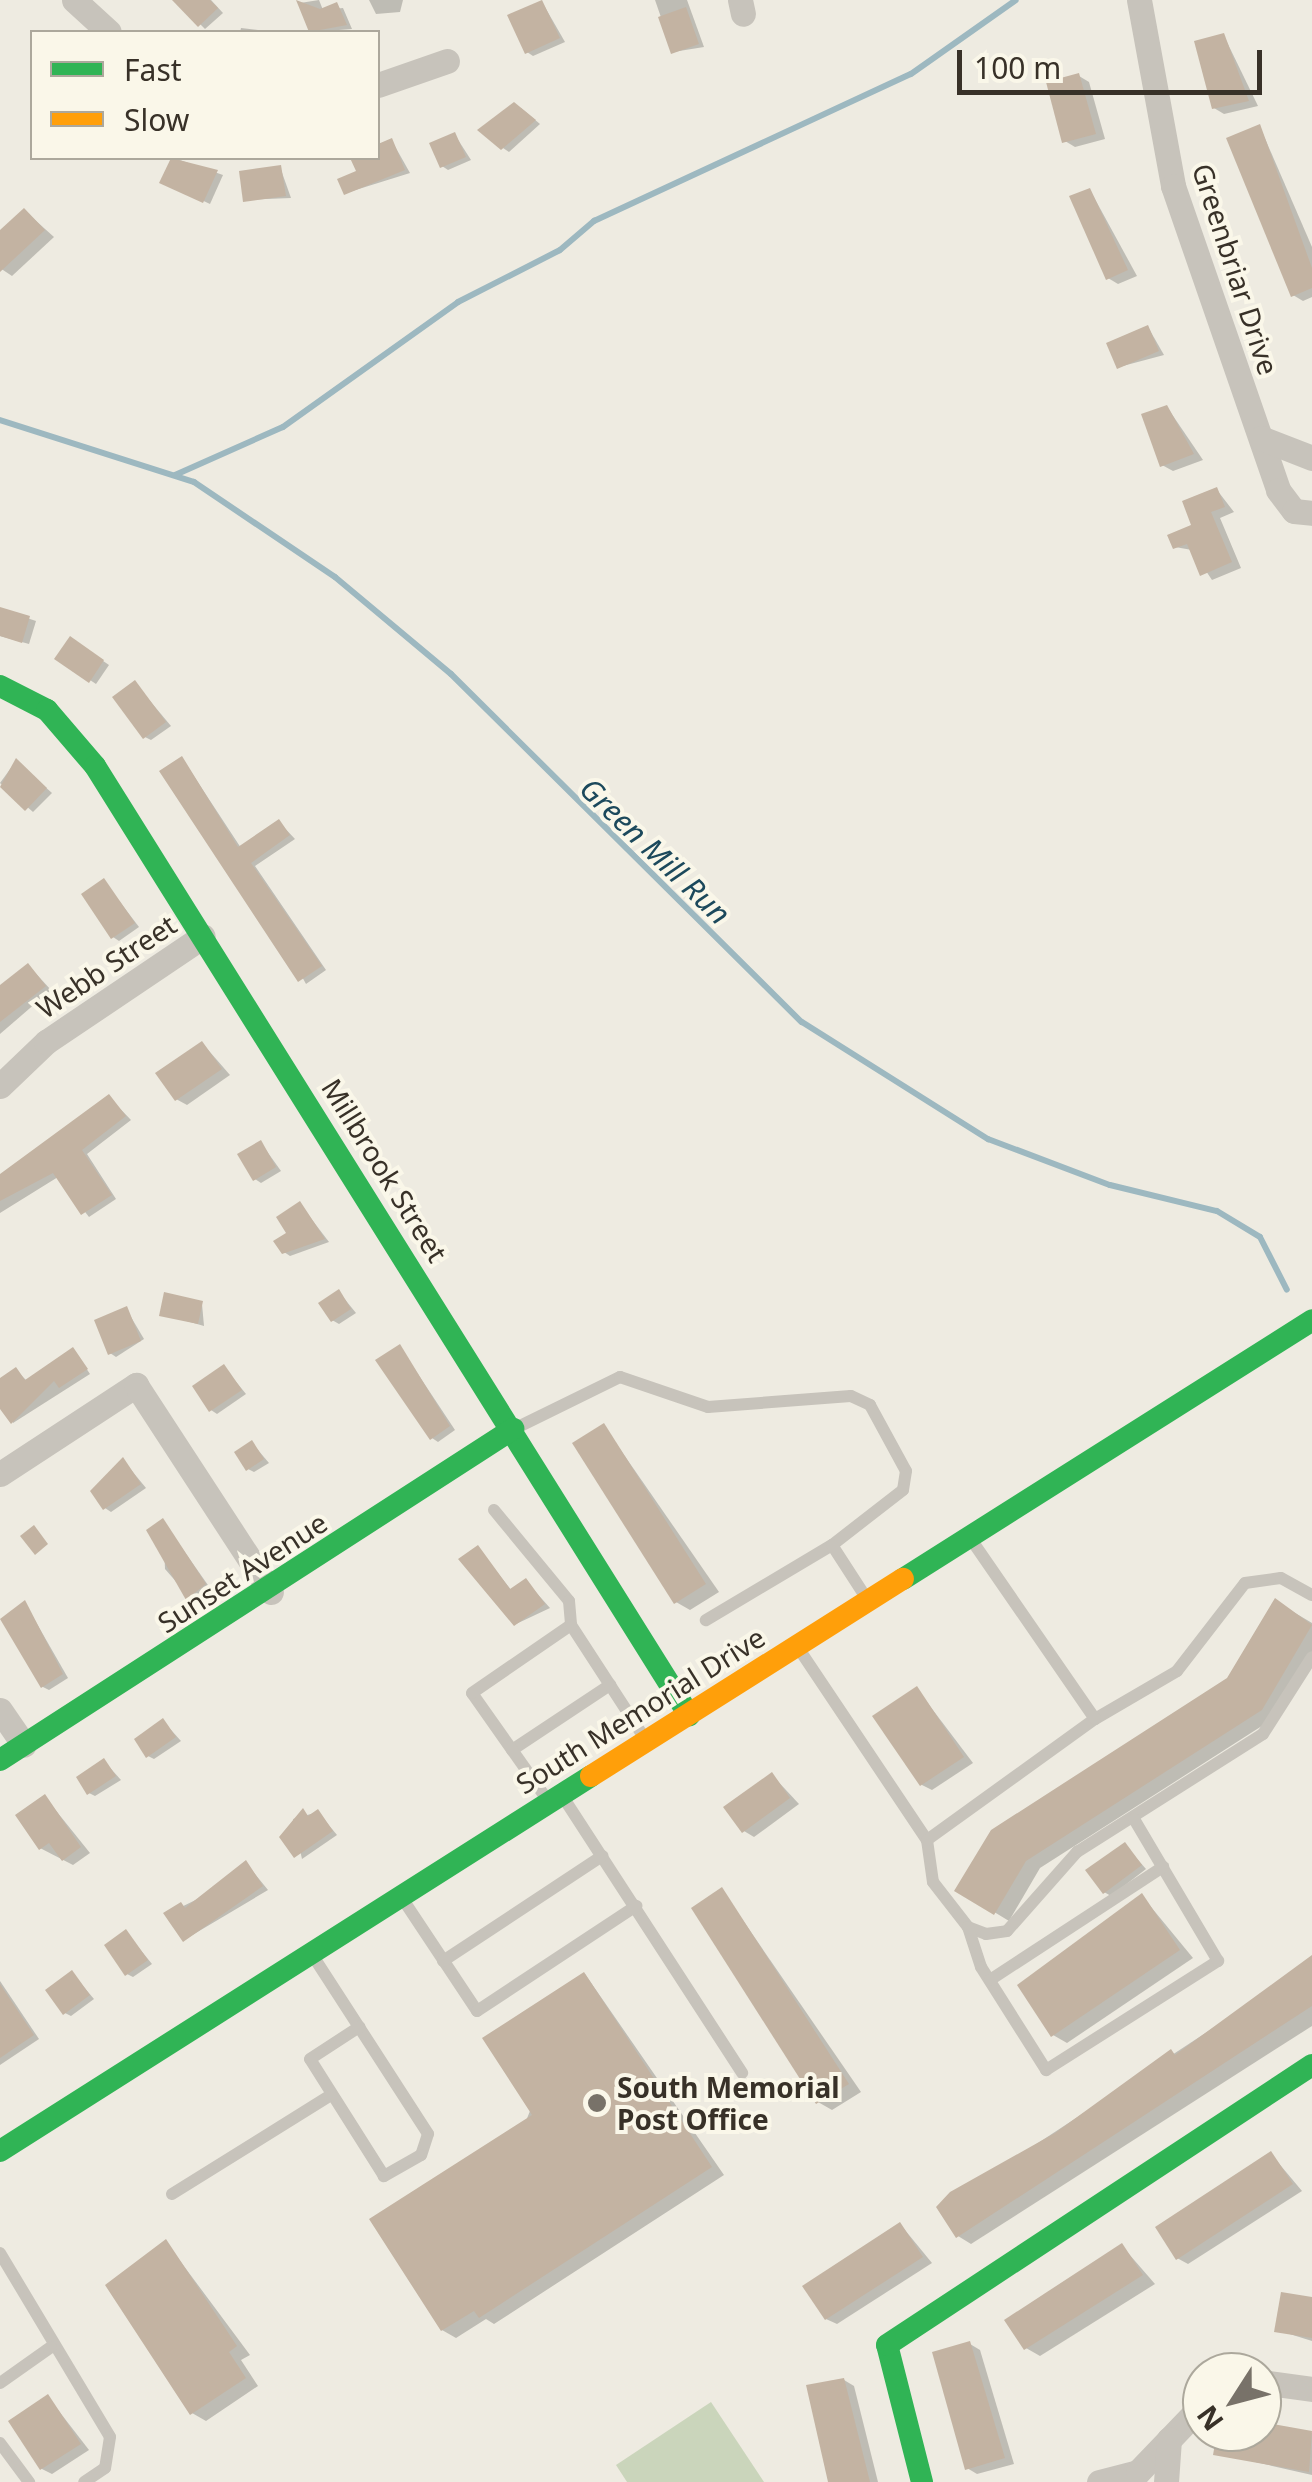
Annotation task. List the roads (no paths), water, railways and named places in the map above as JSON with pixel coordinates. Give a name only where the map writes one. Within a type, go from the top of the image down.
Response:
[{"type":"street","points":[[74,0],[107,30]]},
{"type":"street","name":"Greenbriar Drive","points":[[1139,0],[1173,186],[1278,490],[1294,511],[1312,513]]},
{"type":"street","points":[[380,84],[448,61]]},
{"type":"street","points":[[1261,438],[1312,458]]},
{"type":"street","name":"Millbrook Street","points":[[0,686],[47,710],[95,766],[689,1715]]},
{"type":"street","name":"Webb Street","points":[[0,1086],[46,1042],[203,936]]},
{"type":"street","name":"South Memorial Drive","points":[[0,2151],[1312,1320]]},
{"type":"street","points":[[0,1474],[136,1385],[272,1592]]},
{"type":"street","name":"Sunset Avenue","points":[[0,1760],[272,1592],[513,1430]]},
{"type":"street","points":[[0,1710],[24,1745]]},
{"type":"street","points":[[922,2482],[887,2345],[1312,2065]]},
{"type":"street","points":[[1282,2385],[1312,2389]]},
{"type":"street","points":[[1099,2482],[1138,2472],[1182,2425]]},
{"type":"street","points":[[1166,2482],[1168,2439]]},
{"type":"lane","points":[[513,1430],[620,1376],[729,1409],[860,1397],[907,1483],[832,1545],[706,1620]]},
{"type":"lane","points":[[494,1510],[569,1601],[571,1625],[647,1741]]},
{"type":"lane","points":[[970,1537],[1095,1719]]},
{"type":"lane","points":[[832,1545],[868,1601]]},
{"type":"lane","points":[[926,1840],[1095,1719],[1177,1671],[1246,1583],[1281,1578],[1312,1595]]},
{"type":"lane","points":[[571,1625],[472,1692],[512,1750],[602,1856],[742,2073]]},
{"type":"lane","points":[[797,1646],[926,1840],[933,1882],[968,1927],[990,1980],[1046,2070],[1218,1960],[1134,1819]]},
{"type":"lane","points":[[968,1927],[1007,1931],[1046,1880],[1263,1734],[1312,1657]]},
{"type":"lane","points":[[512,1750],[610,1684]]},
{"type":"lane","points":[[444,1961],[602,1856]]},
{"type":"lane","points":[[990,1980],[1163,1868]]},
{"type":"lane","points":[[401,1897],[476,2011],[636,1906]]},
{"type":"lane","points":[[313,1955],[359,2027],[429,2142],[384,2176],[310,2059],[359,2027]]},
{"type":"lane","points":[[172,2194],[331,2095]]},
{"type":"lane","points":[[0,2253],[51,2346],[110,2437],[105,2468],[84,2482]]},
{"type":"lane","points":[[0,2383],[51,2346]]},
{"type":"lane","points":[[0,2443],[29,2482]]},
{"type":"waterway","points":[[175,475],[283,427],[458,302],[560,250],[594,221],[911,74],[1016,0]]},
{"type":"waterway","name":"Green Mill Run","points":[[0,420],[194,482],[335,577],[451,674],[802,1022],[988,1139],[1110,1185],[1217,1211],[1260,1237],[1287,1290]]},
{"type":"place","name":"South Memorial Post Office","points":[[597,2103]]}]
